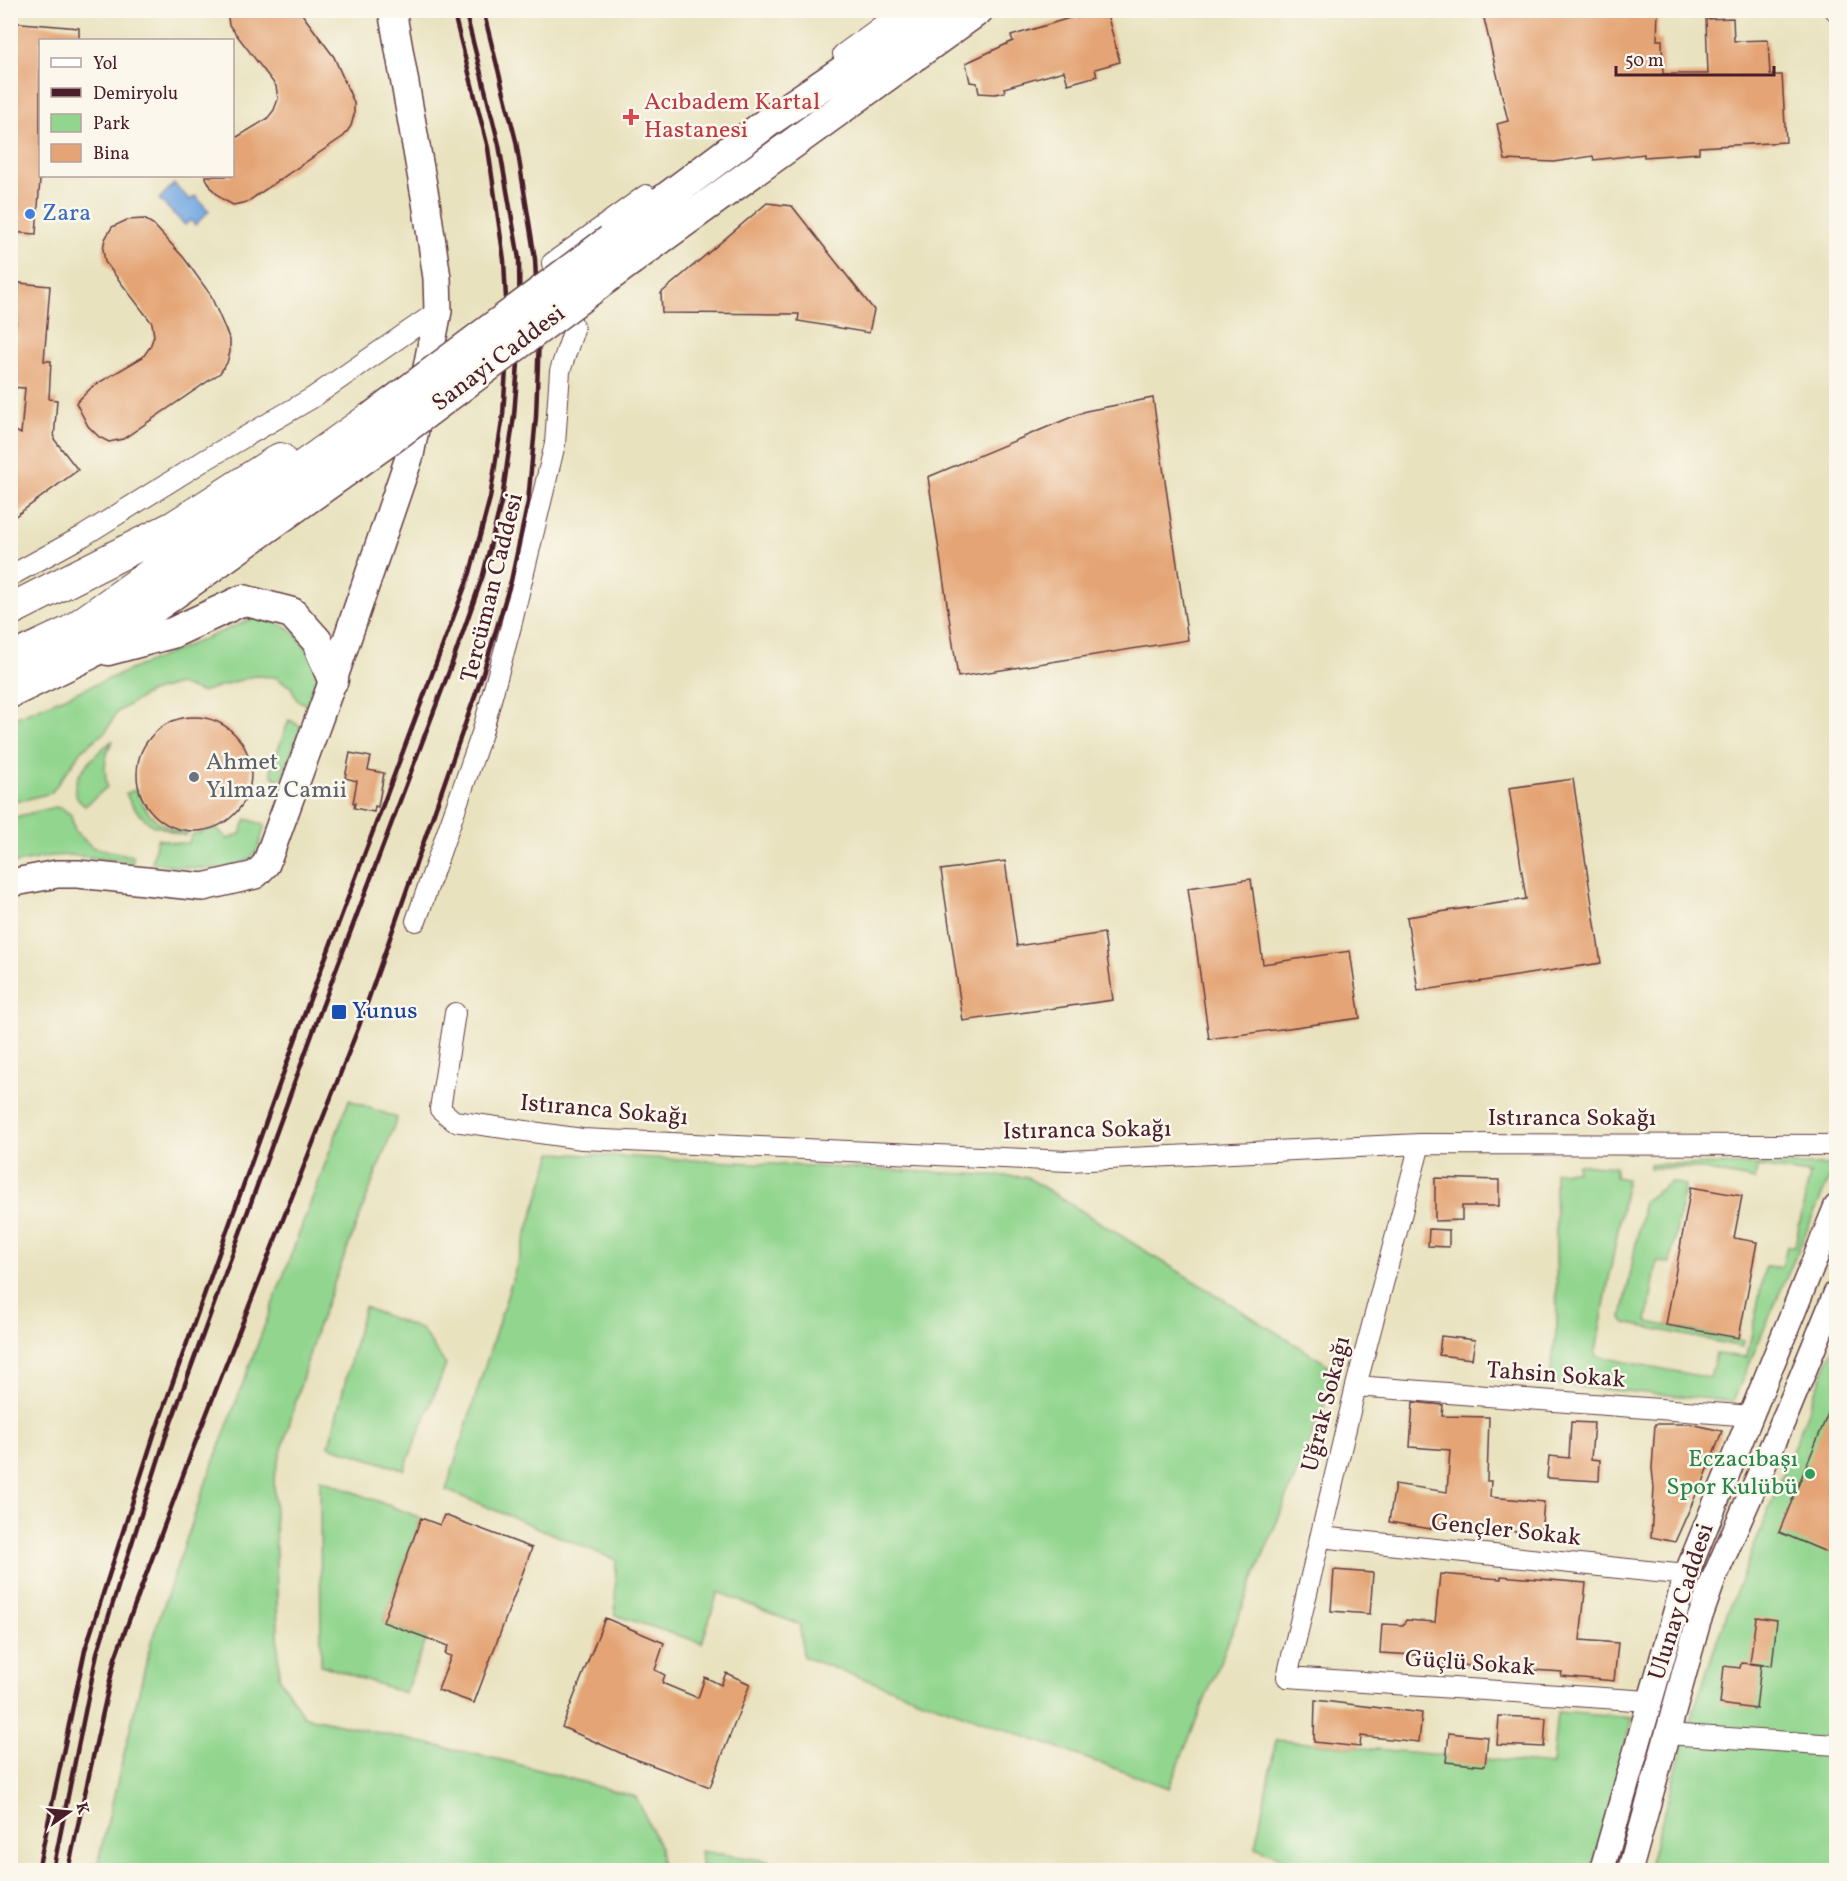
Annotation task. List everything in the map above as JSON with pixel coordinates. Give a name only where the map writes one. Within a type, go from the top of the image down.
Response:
[{"type":"highway","points":[[11,610],[174,527],[291,452],[379,430]]},
{"type":"highway","points":[[10,660],[70,632],[379,430]]},
{"type":"main road","points":[[10,883],[57,874],[78,874],[203,887],[255,875],[266,864],[333,680],[410,455],[438,310],[437,278],[426,202],[392,10]]},
{"type":"main road","name":"Sanayi Caddesi","points":[[620,250],[772,119],[933,10]]},
{"type":"main road","name":"Sanayi Caddesi","points":[[10,693],[88,655],[379,430],[620,250],[978,10]]},
{"type":"main road","points":[[88,655],[172,633],[243,600],[292,613],[317,641],[333,680]]},
{"type":"street","name":"Tercüman Caddesi","points":[[416,921],[482,733],[511,626],[555,444],[560,370],[574,329],[552,263],[903,10]]},
{"type":"street","points":[[10,576],[83,536],[205,460],[312,398],[438,310]]},
{"type":"street","name":"Istıranca Sokağı","points":[[456,1013],[440,1109],[454,1121],[582,1139],[1068,1161],[1420,1144],[1836,1145]]},
{"type":"street","name":"Uğrak Sokağı","points":[[1287,1677],[1356,1386],[1420,1144]]},
{"type":"street","name":"Ulunay Caddesi","points":[[1602,1870],[1686,1575],[1836,1207]]},
{"type":"street","name":"Ulunay Caddesi","points":[[1630,1870],[1666,1734],[1698,1623],[1714,1578],[1836,1293]]},
{"type":"street","name":"Tahsin Sokak","points":[[1356,1386],[1752,1416]]},
{"type":"street","name":"Gençler Sokak","points":[[1320,1537],[1686,1575]]},
{"type":"street","name":"Güçlü Sokak","points":[[1287,1677],[1649,1701]]},
{"type":"street","points":[[1666,1734],[1836,1745]]},
{"type":"green space","points":[[259,616],[291,629],[314,657],[318,680],[308,705],[297,700],[291,687],[275,677],[254,676],[201,692],[178,684],[150,692],[117,712],[106,731],[83,749],[51,793],[11,803],[10,720]]},
{"type":"green space","points":[[289,720],[301,726],[282,778],[278,779],[273,777],[271,769]]},
{"type":"green space","points":[[113,740],[106,763],[107,787],[85,806],[77,798],[75,789],[77,780],[89,761]]},
{"type":"green space","points":[[136,790],[144,807],[155,819],[161,824],[187,833],[186,836],[153,826],[144,819],[126,793]]},
{"type":"green space","points":[[55,807],[71,815],[75,831],[92,847],[133,856],[133,862],[70,855],[51,856],[11,864],[11,818]]},
{"type":"green space","points":[[246,819],[265,825],[258,848],[250,858],[239,864],[210,869],[152,863],[157,839],[189,843],[191,835],[216,828],[228,839],[240,834]]},
{"type":"green space","points":[[349,1100],[397,1118],[316,1331],[274,1477],[279,1677],[303,1716],[510,1762],[636,1797],[660,1848],[662,1870],[96,1870],[151,1642],[205,1485]]},
{"type":"green space","points":[[552,1153],[1027,1177],[1338,1371],[1169,1788],[803,1657],[800,1625],[718,1592],[702,1643],[615,1615],[616,1560],[446,1490]]},
{"type":"green space","points":[[1577,1164],[1615,1167],[1615,1177],[1627,1179],[1595,1356],[1710,1378],[1716,1354],[1747,1357],[1765,1267],[1782,1267],[1787,1246],[1795,1246],[1810,1174],[1757,1167],[1755,1180],[1694,1168],[1650,1168],[1650,1164],[1835,1165],[1733,1401],[1549,1384],[1557,1325],[1555,1172],[1577,1171]]},
{"type":"green space","points":[[1671,1182],[1685,1185],[1670,1263],[1657,1262],[1647,1322],[1744,1341],[1743,1347],[1626,1323],[1622,1318],[1644,1201]]},
{"type":"green space","points":[[364,1307],[422,1330],[446,1365],[404,1470],[329,1446]]},
{"type":"green space","points":[[1836,1341],[1836,1870],[1648,1870],[1688,1727],[1720,1632]]},
{"type":"green space","points":[[320,1479],[421,1518],[383,1622],[427,1638],[405,1693],[321,1665]]},
{"type":"green space","points":[[1557,1712],[1632,1718],[1592,1870],[1315,1870],[1255,1847],[1276,1740],[1552,1765]]},
{"type":"green space","points":[[700,1851],[828,1870],[702,1870]]},
{"type":"water","points":[[174,184],[190,200],[195,196],[209,211],[195,225],[190,220],[185,225],[159,199]]},
{"type":"building","points":[[227,10],[299,10],[334,57],[354,103],[351,126],[344,136],[247,202],[233,205],[222,199],[212,189],[206,177],[234,177],[234,139],[267,119],[278,99],[276,86],[229,25]]},
{"type":"building","points":[[1106,10],[1120,62],[1095,69],[1097,76],[1068,84],[1064,71],[1004,88],[1005,92],[995,94],[979,93],[977,83],[970,82],[966,63],[1013,41],[1011,36],[1076,16],[1077,18]]},
{"type":"building","points":[[1482,10],[1658,10],[1657,40],[1662,40],[1663,74],[1708,74],[1706,19],[1733,18],[1734,41],[1768,40],[1770,75],[1782,75],[1786,142],[1699,147],[1699,153],[1644,157],[1644,154],[1594,160],[1593,156],[1554,162],[1505,160],[1497,124],[1508,121]]},
{"type":"building","points":[[10,22],[79,28],[79,39],[39,39],[40,179],[36,234],[10,232],[10,187],[18,105],[10,105]]},
{"type":"building","points":[[767,203],[792,206],[874,310],[869,333],[798,321],[799,314],[662,313],[661,293]]},
{"type":"building","points":[[144,219],[153,224],[184,258],[210,294],[230,340],[230,352],[227,363],[220,373],[123,439],[109,442],[99,437],[88,426],[76,403],[93,386],[143,357],[150,347],[154,336],[152,323],[105,262],[103,249],[105,239],[112,227],[127,220]]},
{"type":"building","points":[[19,283],[50,286],[44,361],[51,361],[49,399],[57,400],[54,439],[78,470],[10,520],[10,428],[21,434],[25,388],[10,387],[10,359],[13,359]]},
{"type":"building","points":[[1153,398],[1188,640],[958,677],[928,477],[1086,411]]},
{"type":"building","name":"Ahmet Yılmaz Camii","points":[[194,717],[216,722],[234,734],[246,752],[251,774],[246,796],[234,814],[216,826],[194,831],[172,826],[154,814],[142,796],[137,774],[142,752],[154,734],[172,722]]},
{"type":"building","points":[[350,753],[371,757],[368,770],[384,773],[378,807],[375,806],[374,812],[354,808],[357,781],[345,778]]},
{"type":"building","points":[[1573,779],[1601,963],[1418,991],[1407,917],[1526,899],[1509,788]]},
{"type":"building","points":[[1005,861],[1017,946],[1104,933],[1113,1000],[963,1021],[941,870]]},
{"type":"building","points":[[1251,879],[1263,964],[1350,951],[1360,1018],[1209,1039],[1188,888]]},
{"type":"building","points":[[1435,1178],[1499,1180],[1499,1206],[1462,1206],[1462,1220],[1435,1221]]},
{"type":"building","points":[[1691,1187],[1742,1196],[1734,1238],[1757,1242],[1739,1338],[1666,1325]]},
{"type":"building","points":[[1429,1229],[1449,1230],[1449,1247],[1428,1246]]},
{"type":"building","points":[[1441,1336],[1475,1340],[1472,1359],[1439,1355]]},
{"type":"building","name":"Eczacıbaşı Spor Kulübü","points":[[1836,1394],[1836,1556],[1779,1532]]},
{"type":"building","points":[[1413,1402],[1443,1405],[1442,1416],[1489,1417],[1487,1481],[1491,1481],[1490,1497],[1544,1502],[1541,1534],[1487,1529],[1487,1531],[1431,1527],[1431,1529],[1389,1522],[1395,1484],[1447,1492],[1450,1450],[1410,1447]]},
{"type":"building","points":[[1571,1422],[1594,1423],[1591,1459],[1600,1460],[1599,1481],[1547,1478],[1549,1456],[1569,1458]]},
{"type":"building","points":[[1655,1424],[1691,1424],[1722,1431],[1701,1488],[1699,1488],[1675,1542],[1651,1537]]},
{"type":"building","points":[[444,1515],[532,1548],[474,1703],[438,1690],[451,1656],[445,1654],[448,1646],[383,1622],[421,1518],[440,1525]]},
{"type":"building","points":[[1334,1570],[1373,1573],[1370,1614],[1331,1611]]},
{"type":"building","points":[[1440,1574],[1586,1583],[1580,1640],[1618,1643],[1614,1681],[1561,1676],[1562,1672],[1431,1663],[1432,1656],[1380,1653],[1382,1624],[1403,1625],[1406,1620],[1435,1622]]},
{"type":"building","points":[[1756,1617],[1777,1620],[1772,1666],[1750,1663]]},
{"type":"building","points":[[605,1618],[664,1643],[655,1670],[665,1675],[662,1683],[698,1698],[705,1677],[721,1685],[726,1673],[750,1684],[710,1787],[625,1755],[562,1727]]},
{"type":"building","points":[[1741,1663],[1761,1665],[1756,1709],[1720,1704],[1724,1666],[1740,1668]]},
{"type":"building","points":[[1315,1700],[1422,1713],[1419,1742],[1361,1736],[1360,1747],[1314,1742]]},
{"type":"building","points":[[1499,1716],[1546,1718],[1544,1747],[1497,1745]]},
{"type":"building","points":[[1449,1733],[1488,1737],[1485,1766],[1446,1762]]},
{"type":"railway","points":[[38,1870],[85,1650],[154,1435],[307,1007],[470,573],[490,498],[503,415],[508,339],[504,260],[488,148],[453,10]]},
{"type":"railway","points":[[53,1870],[97,1653],[165,1439],[322,1007],[451,666],[483,575],[502,499],[514,416],[520,337],[519,259],[499,145],[465,10]]},
{"type":"railway","points":[[68,1870],[115,1658],[192,1451],[359,1026],[483,673],[511,581],[528,502],[536,417],[539,336],[535,259],[516,141],[483,10]]},
{"type":"place","name":"Acıbadem Kartal Hastanesi","points":[[631,117]]},
{"type":"place","name":"Zara","points":[[30,214]]},
{"type":"place","name":"Ahmet Yılmaz Camii","points":[[194,777]]},
{"type":"place","name":"Yunus","points":[[339,1012]]},
{"type":"place","name":"Eczacıbaşı Spor Kulübü","points":[[1810,1474]]}]
